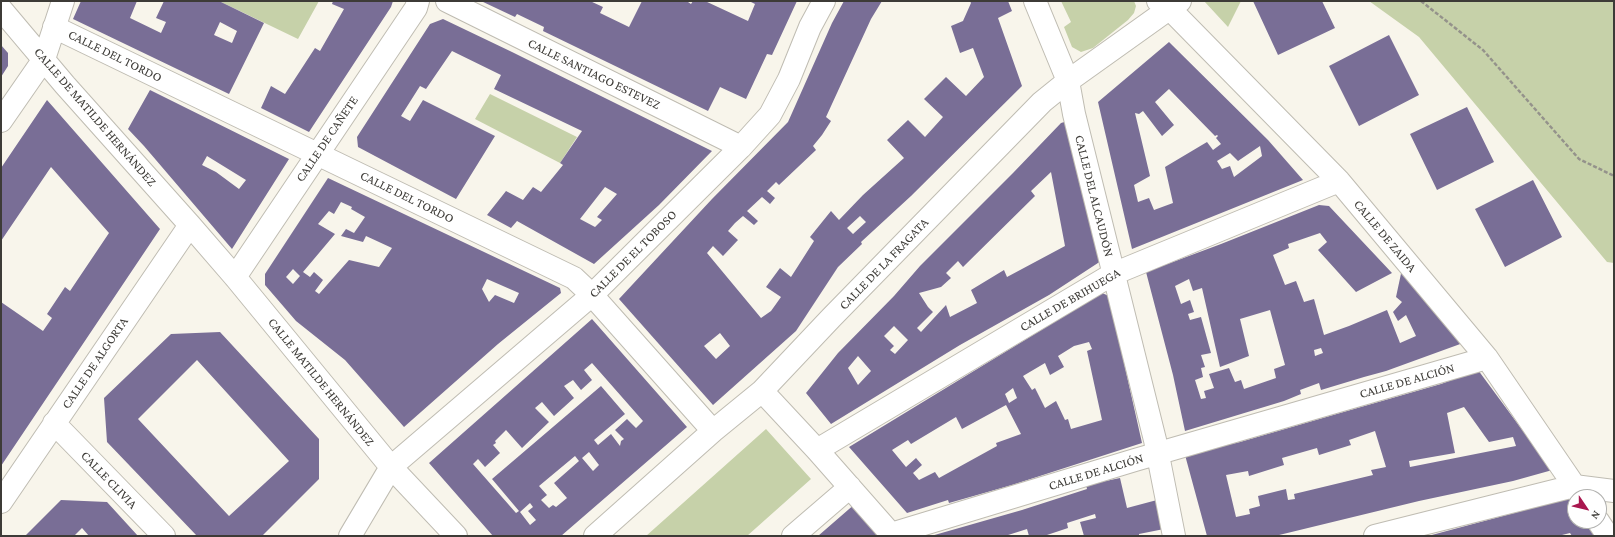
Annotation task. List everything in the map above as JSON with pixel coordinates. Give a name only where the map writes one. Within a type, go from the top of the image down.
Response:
[{"type":"street","points":[[1,122],[44,59],[63,1]]},
{"type":"street","name":"CALLE DE CAÑETE","points":[[235,277],[416,8],[418,1]]},
{"type":"street","name":"CALLE SANTIAGO ESTEVEZ","points":[[447,1],[741,147]]},
{"type":"street","name":"CALLE DE EL TOBOSO","points":[[350,536],[391,467],[592,295],[741,147],[770,115],[789,79],[810,27],[824,1]]},
{"type":"street","name":"CALLE DEL ALCAUDÓN","points":[[1035,1],[1068,81],[1074,114],[1158,454],[1174,536]]},
{"type":"street","name":"CALLE DE LA FRAGATA","points":[[595,536],[713,431],[762,391],[836,312],[1042,102],[1169,4]]},
{"type":"street","name":"CALLE DE ZAIDA","points":[[1169,4],[1339,181],[1487,358],[1576,489]]},
{"type":"street","name":"CALLE DE MATILDE HERNÁNDEZ","points":[[1,9],[65,85],[190,225]]},
{"type":"street","name":"CALLE DEL TORDO","points":[[54,27],[574,278],[592,295],[713,431]]},
{"type":"street","name":"CALLE DE BRIHUEGA","points":[[817,450],[1113,274],[1339,181]]},
{"type":"street","name":"CALLE MATILDE HERNÁNDEZ","points":[[190,225],[235,277],[391,467],[456,536]]},
{"type":"street","name":"CALLE DE ALGORTA","points":[[1,502],[190,225]]},
{"type":"street","name":"CALLE DE ALCIÓN","points":[[762,391],[850,486],[891,534],[1487,358]]},
{"type":"street","name":"CALLE CLIVIA","points":[[54,423],[164,536]]},
{"type":"street","points":[[793,536],[850,486]]},
{"type":"street","points":[[1375,536],[1567,494]]},
{"type":"path","points":[[1421,1],[1483,50],[1579,159],[1614,176]]},
{"type":"green space","points":[[219,1],[319,1],[298,39]]},
{"type":"green space","points":[[1061,1],[1134,1],[1136,6],[1134,13],[1128,20],[1093,48],[1081,52],[1072,47],[1064,27],[1071,22]]},
{"type":"green space","points":[[1204,1],[1241,1],[1228,27]]},
{"type":"green space","points":[[1369,1],[1614,1],[1614,263],[1607,262],[1419,37]]},
{"type":"green space","points":[[490,94],[577,137],[560,163],[475,119]]},
{"type":"green space","points":[[766,429],[811,479],[747,536],[646,536]]},
{"type":"building","points":[[81,1],[137,1],[130,18],[161,33],[166,22],[156,18],[164,1],[219,1],[264,23],[229,94],[73,19]],"holes":[[[220,22],[237,31],[232,43],[214,35]]]},
{"type":"building","points":[[333,1],[393,1],[391,7],[309,132],[261,108],[271,86],[285,94],[315,48],[320,51],[344,9],[332,4]]},
{"type":"building","points":[[481,1],[590,1],[603,7],[600,13],[629,27],[642,1],[688,1],[691,4],[693,1],[705,1],[748,21],[755,4],[749,1],[797,1],[772,55],[767,54],[746,99],[720,87],[708,111],[543,31],[544,27],[517,14],[515,17]]},
{"type":"building","points":[[844,1],[882,1],[871,19],[826,117],[831,121],[813,146],[816,150],[779,185],[776,182],[767,191],[775,198],[770,204],[762,197],[747,211],[758,221],[754,225],[743,216],[735,223],[728,231],[738,240],[723,256],[713,246],[707,253],[761,318],[771,311],[781,297],[766,287],[780,268],[791,277],[814,241],[810,237],[831,211],[839,220],[863,195],[904,158],[887,140],[908,120],[925,137],[943,117],[924,99],[946,77],[966,96],[984,77],[973,48],[960,53],[951,26],[963,21],[971,3],[970,1],[1008,1],[1012,11],[998,18],[1022,86],[911,196],[861,242],[862,244],[838,267],[796,331],[713,405],[619,299],[712,199],[788,122],[832,23]],"holes":[[[860,216],[866,222],[853,234],[847,228]],[[720,333],[730,346],[716,359],[704,346]]]},
{"type":"building","points":[[1253,1],[1322,1],[1335,28],[1278,55]]},
{"type":"building","points":[[443,19],[712,151],[659,205],[594,264],[517,221],[511,228],[487,215],[506,191],[523,200],[533,187],[541,192],[563,165],[560,163],[582,131],[494,89],[501,75],[452,51],[426,89],[420,86],[401,116],[410,121],[423,100],[495,136],[456,199],[358,147],[357,137],[430,24]],"holes":[[[605,187],[617,194],[597,217],[602,220],[595,227],[580,219]]]},
{"type":"building","points":[[1389,35],[1419,95],[1359,126],[1329,66]]},
{"type":"building","points":[[1169,42],[1268,140],[1303,180],[1132,249],[1098,102]],"holes":[[[1169,89],[1215,136],[1218,136],[1216,138],[1221,144],[1213,150],[1207,142],[1165,167],[1173,203],[1154,210],[1149,198],[1138,202],[1134,185],[1150,176],[1135,113],[1139,114],[1143,111],[1162,136],[1174,125],[1155,102]],[[1260,146],[1262,156],[1234,177],[1230,166],[1222,169],[1217,161],[1230,153],[1238,161]]]},
{"type":"building","points":[[1,45],[8,53],[8,66],[1,77]]},
{"type":"building","points":[[150,90],[289,159],[232,249],[128,129]],"holes":[[[207,156],[246,180],[239,189],[216,172],[202,165]]]},
{"type":"building","points":[[47,100],[160,229],[1,466],[1,302],[43,331],[52,318],[47,314],[65,287],[70,291],[109,233],[51,167],[1,241],[1,168]]},
{"type":"building","points":[[1467,107],[1494,162],[1437,190],[1410,134]]},
{"type":"building","points":[[1071,120],[1101,261],[1049,295],[960,345],[831,424],[806,393],[838,353],[894,296],[920,266],[1061,123]],"holes":[[[1051,172],[1065,246],[1007,277],[1004,270],[971,290],[977,303],[950,317],[946,305],[921,332],[917,328],[933,312],[919,293],[941,287],[951,278],[946,273],[958,261],[963,267],[1035,196],[1031,191]],[[894,326],[908,340],[895,354],[890,350],[894,346],[884,336]],[[858,356],[871,371],[858,385],[848,368]]]},
{"type":"building","points":[[328,178],[560,288],[561,293],[498,344],[404,427],[345,360],[296,321],[265,285],[265,274]],"holes":[[[341,202],[352,207],[351,209],[365,217],[354,233],[346,229],[341,236],[363,242],[366,236],[392,248],[379,267],[349,260],[319,294],[315,291],[323,280],[314,272],[310,277],[303,272],[335,234],[318,224],[329,211],[334,214]],[[293,269],[300,276],[293,284],[286,277]],[[487,279],[519,293],[514,303],[495,295],[489,302],[482,289]]]},
{"type":"building","points":[[1533,180],[1562,237],[1505,267],[1475,209]]},
{"type":"building","points":[[1319,205],[1329,206],[1392,273],[1356,292],[1318,250],[1327,242],[1320,233],[1288,244],[1289,248],[1273,255],[1285,285],[1296,281],[1304,302],[1314,299],[1324,335],[1387,310],[1400,343],[1416,336],[1406,315],[1398,321],[1393,312],[1402,302],[1396,297],[1402,269],[1463,343],[1386,371],[1321,390],[1319,383],[1300,390],[1301,394],[1284,401],[1185,431],[1173,375],[1146,272]],"holes":[[[1189,279],[1193,291],[1202,288],[1220,367],[1249,356],[1240,319],[1270,310],[1285,365],[1274,369],[1276,378],[1244,389],[1241,380],[1235,382],[1229,368],[1209,374],[1214,388],[1204,391],[1206,398],[1201,399],[1195,380],[1203,377],[1201,368],[1205,367],[1201,355],[1211,353],[1201,317],[1190,320],[1188,314],[1194,312],[1190,300],[1181,304],[1175,286]],[[1321,348],[1323,353],[1315,356],[1314,350]]]},
{"type":"building","points":[[1102,293],[1109,296],[1142,443],[1012,485],[949,503],[948,500],[907,513],[849,447]],"holes":[[[1089,342],[1092,349],[1087,351],[1102,420],[1071,429],[1068,419],[1065,420],[1056,401],[1045,408],[1035,388],[1032,390],[1023,376],[1045,363],[1050,375],[1064,367],[1058,356],[1074,346]],[[1013,388],[1017,398],[1009,403],[1005,394]],[[1006,405],[1021,434],[996,443],[997,446],[939,478],[935,472],[919,480],[913,473],[922,465],[916,458],[906,467],[892,450],[908,440],[911,444],[956,417],[962,429]]]},
{"type":"building","points":[[592,319],[687,427],[561,536],[493,536],[429,463]],"holes":[[[592,363],[643,421],[636,428],[627,419],[615,430],[624,439],[621,441],[620,446],[611,434],[598,445],[594,440],[625,414],[601,386],[492,479],[519,511],[516,513],[473,464],[478,459],[485,467],[500,453],[493,445],[506,430],[522,448],[549,422],[535,408],[542,402],[554,416],[574,398],[564,386],[573,380],[581,390],[592,380],[584,370]],[[589,452],[599,465],[593,471],[582,458]],[[575,456],[579,461],[554,483],[567,498],[556,507],[553,505],[549,508],[541,500],[547,495],[539,486]],[[530,503],[533,507],[528,511],[536,520],[530,525],[520,512]]]},
{"type":"building","points":[[220,332],[319,439],[319,479],[262,536],[197,536],[107,442],[104,398],[171,334]],"holes":[[[197,360],[289,461],[229,516],[138,419]]]},
{"type":"building","points":[[1478,370],[1526,435],[1556,469],[1513,481],[1419,501],[1275,536],[1207,536],[1185,455],[1240,442],[1441,384]],"holes":[[[1464,407],[1489,442],[1513,437],[1516,446],[1410,467],[1409,461],[1455,453],[1447,413]],[[1375,431],[1386,467],[1371,470],[1373,475],[1294,494],[1295,499],[1288,500],[1286,489],[1258,496],[1260,506],[1249,509],[1250,514],[1236,517],[1226,475],[1248,471],[1249,476],[1284,465],[1282,458],[1317,448],[1319,455],[1351,445],[1349,440]]]},
{"type":"building","points":[[1120,478],[1127,508],[1157,500],[1164,529],[1139,534],[1139,536],[1084,536],[1080,522],[1096,518],[1095,514],[1067,523],[1068,528],[1044,536],[1029,536],[1027,529],[1005,536],[931,536],[1022,510],[1087,489],[1086,485]]},
{"type":"building","points":[[1567,499],[1567,529],[1597,529],[1602,536],[1572,536],[1570,533],[1558,536],[1428,536]]},
{"type":"building","points":[[61,500],[107,502],[138,536],[89,536],[82,528],[74,536],[25,536]]},
{"type":"building","points":[[856,503],[884,536],[818,536]]}]
